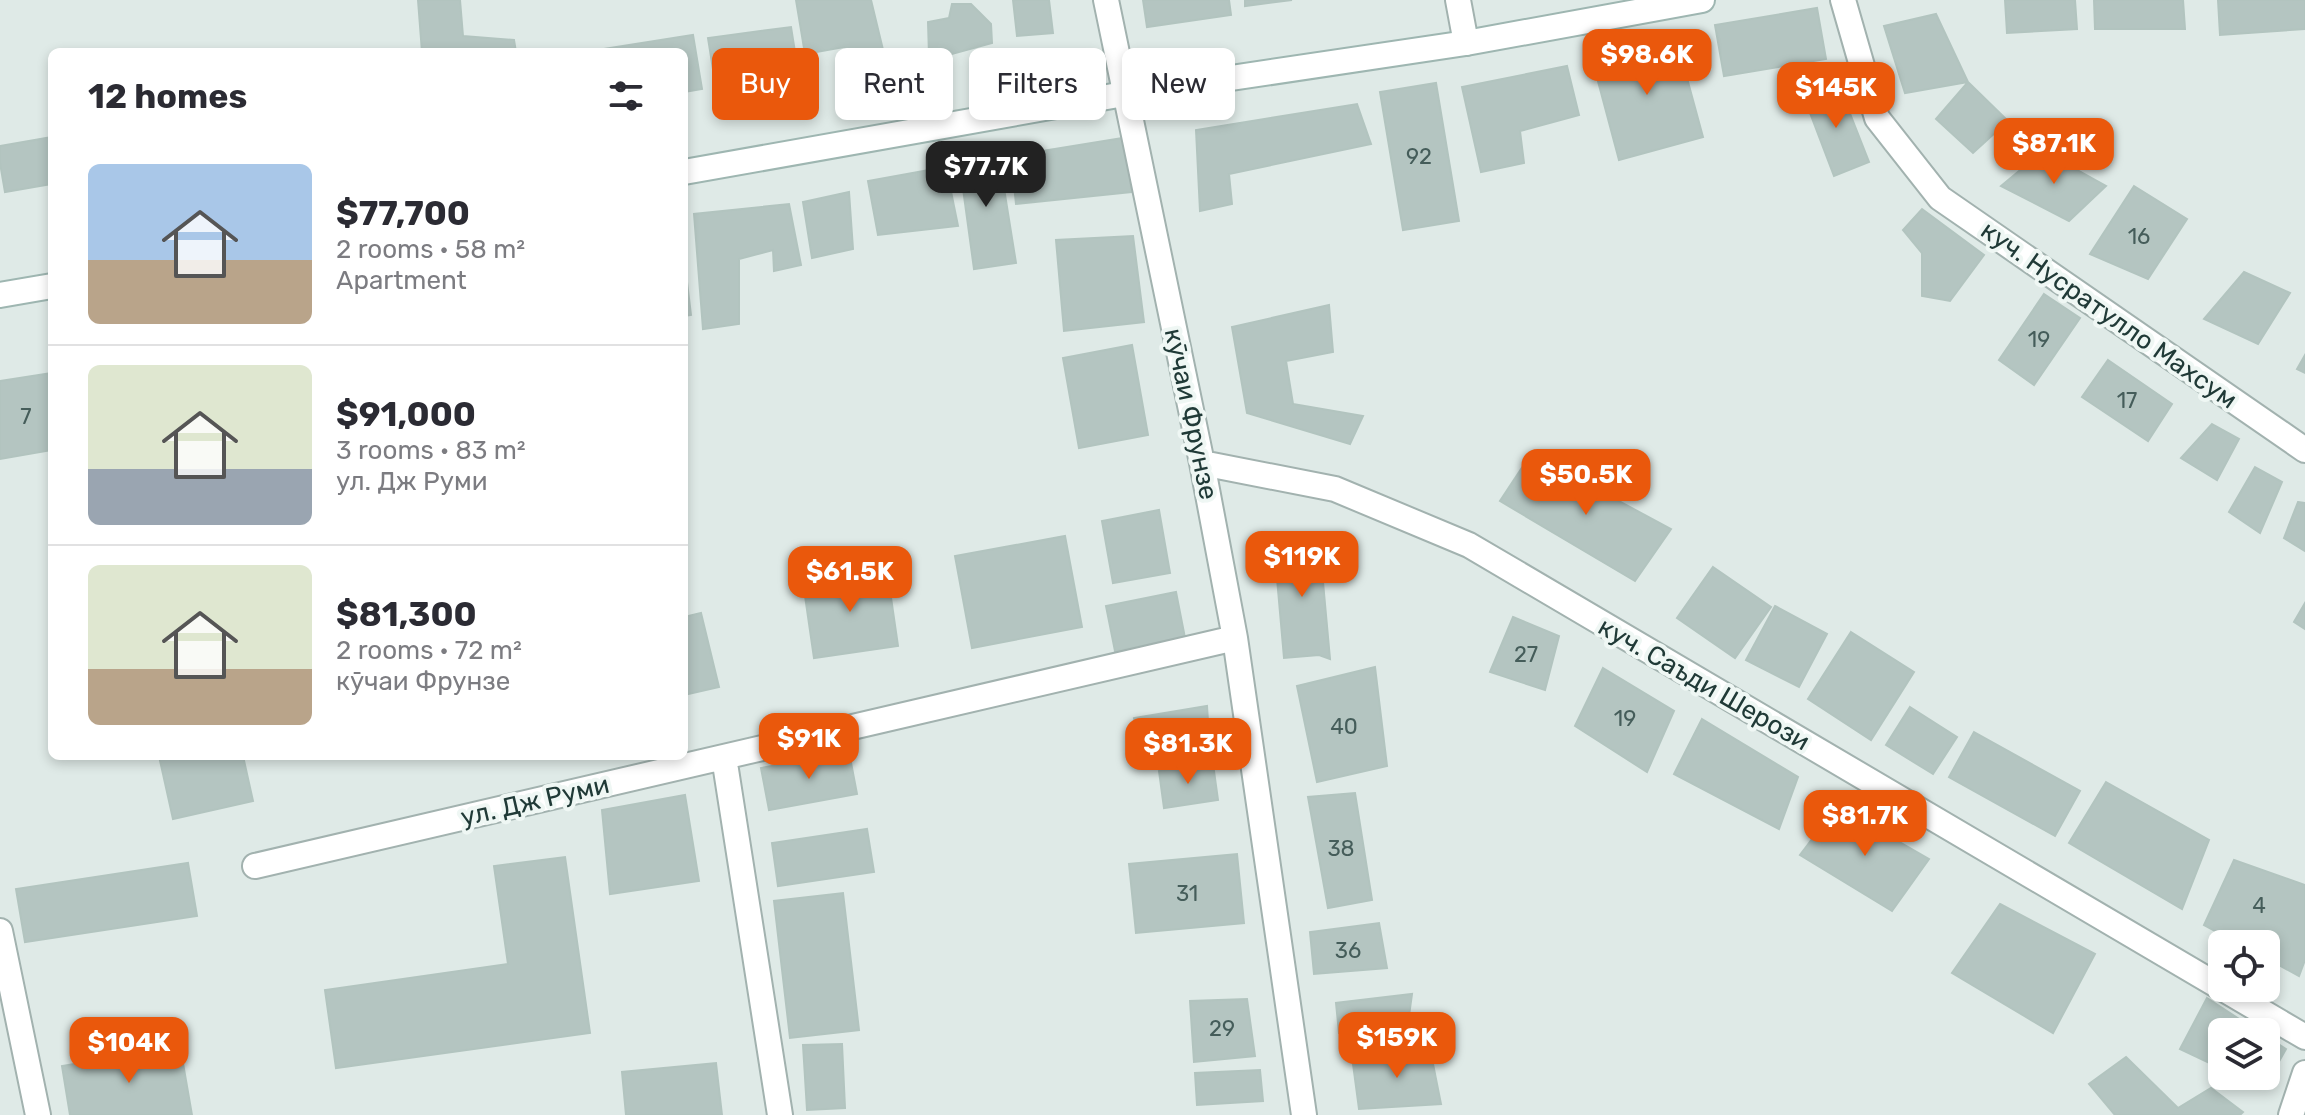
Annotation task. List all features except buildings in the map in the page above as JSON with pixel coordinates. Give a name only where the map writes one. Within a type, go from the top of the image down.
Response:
[{"type":"street","name":"кӯчаи Фрунзе","points":[[1106,0],[1122,84]]},
{"type":"street","points":[[1458,0],[1466,43]]},
{"type":"street","points":[[1235,77],[1466,43],[1702,0]]},
{"type":"street","name":"куч. Нусратулло Махсум","points":[[1843,0],[1877,118],[1940,198],[2305,450]]},
{"type":"street","points":[[688,171],[1122,94]]},
{"type":"street","name":"кӯчаи Фрунзе","points":[[1129,120],[1202,463],[1235,638],[1304,1115]]},
{"type":"street","points":[[0,295],[48,287]]},
{"type":"street","name":"куч. Саъди Шерози","points":[[1202,463],[1335,489],[1469,545],[2305,1037]]},
{"type":"street","name":"ул. Дж Руми","points":[[255,866],[1235,638]]},
{"type":"street","points":[[724,757],[780,1115]]},
{"type":"street","points":[[0,931],[38,1115]]},
{"type":"street","points":[[2291,1115],[2305,1073]]}]
